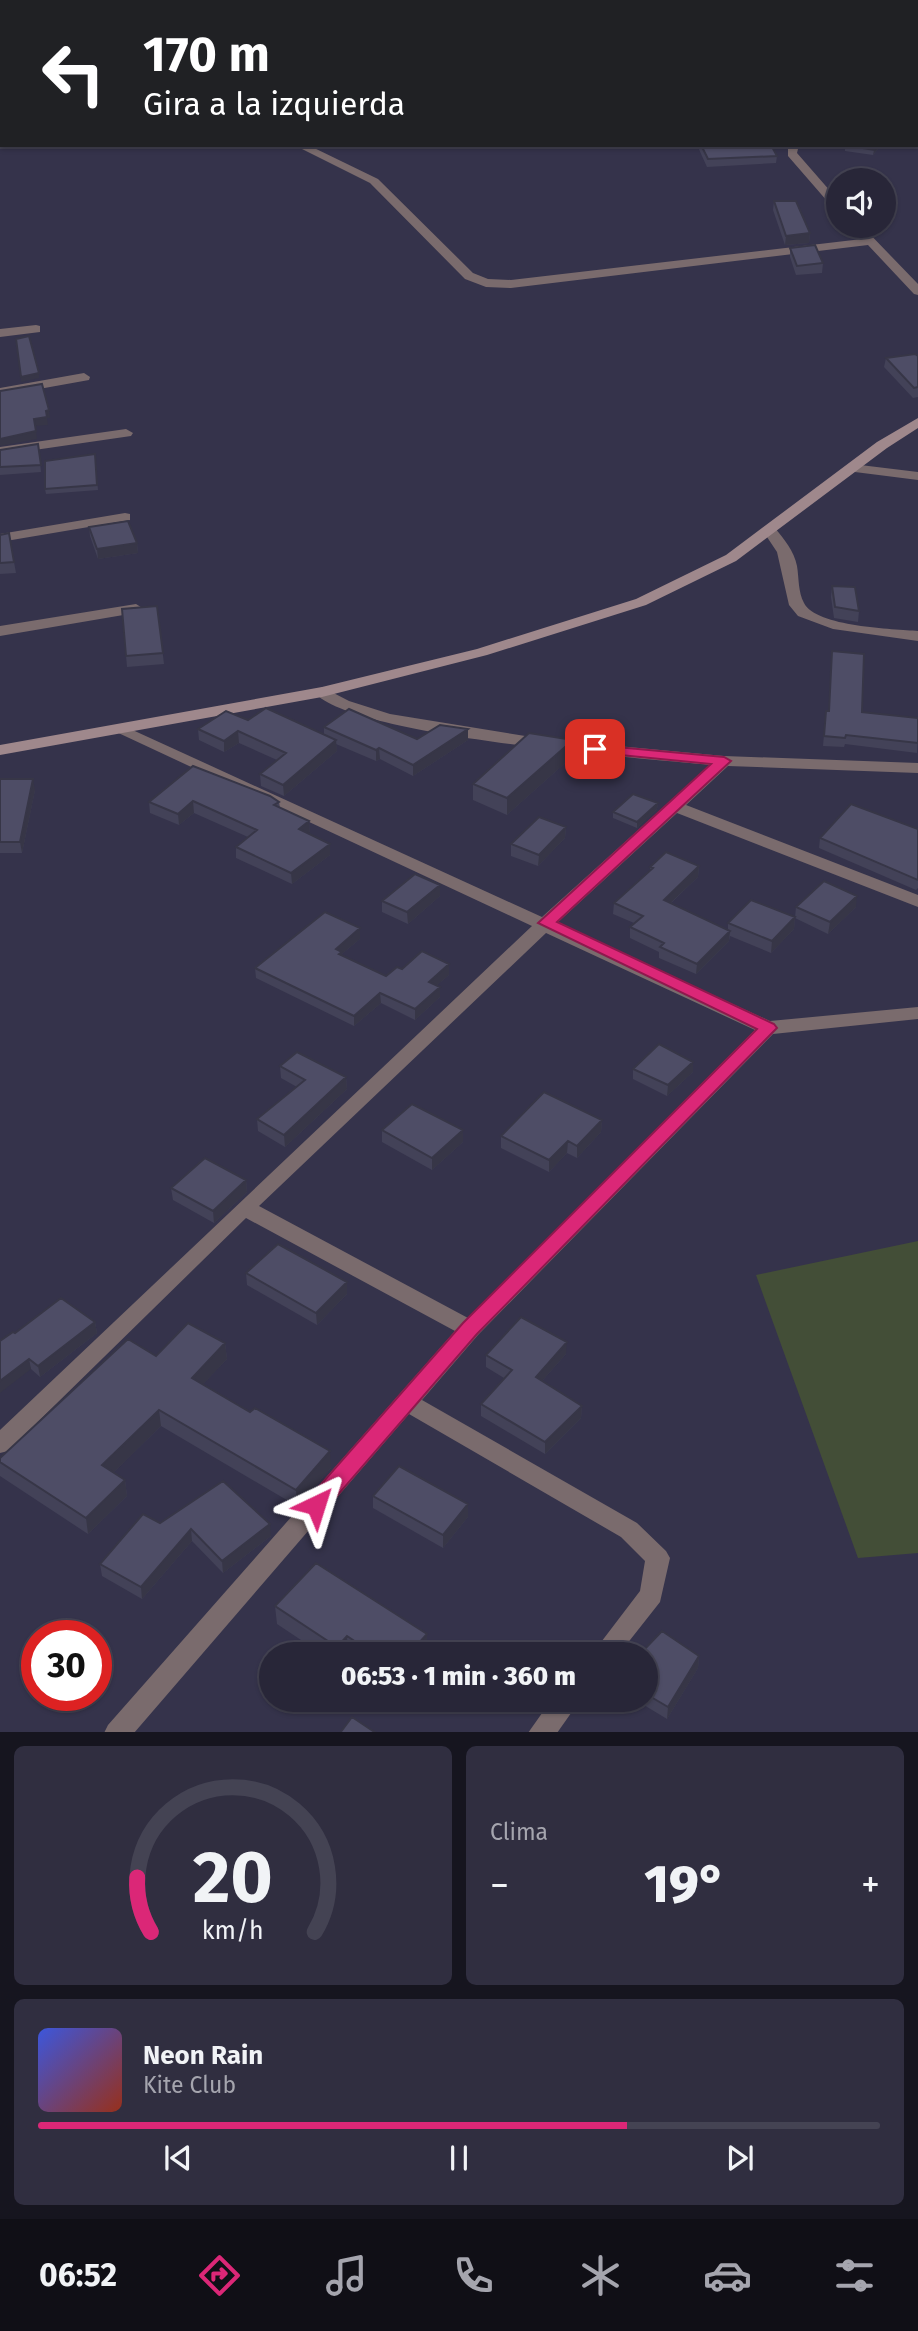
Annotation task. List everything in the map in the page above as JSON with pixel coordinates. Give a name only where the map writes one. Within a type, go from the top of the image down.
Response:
[{"type":"street","points":[[303,147],[374,181],[468,276],[486,283],[511,284],[873,241]]},
{"type":"street","points":[[792,147],[792,154],[826,193]]},
{"type":"street","points":[[870,238],[918,291]]},
{"type":"street","points":[[0,334],[36,329]]},
{"type":"street","points":[[0,392],[84,377]]},
{"type":"street","points":[[0,750],[323,692],[482,652],[641,602],[689,581],[770,531],[852,468],[918,422]]},
{"type":"street","points":[[0,451],[126,433]]},
{"type":"street","points":[[852,468],[918,476]]},
{"type":"street","points":[[0,538],[125,517]]},
{"type":"street","points":[[770,531],[791,561],[797,605],[804,616],[823,623],[918,636]]},
{"type":"street","points":[[0,631],[136,609]]},
{"type":"street","points":[[323,692],[343,704],[401,720],[544,744],[724,761],[918,768]]},
{"type":"street","points":[[120,730],[546,923],[768,1028],[918,1013]]},
{"type":"street","points":[[0,1444],[244,1208],[546,923],[724,761]]},
{"type":"street","points":[[676,807],[918,901]]},
{"type":"street","points":[[117,1732],[470,1329],[768,1028]]},
{"type":"street","points":[[244,1208],[470,1329]]},
{"type":"street","points":[[407,1402],[629,1530],[658,1558],[650,1595],[613,1642]]},
{"type":"street","points":[[541,1732],[557,1712]]},
{"type":"green space","points":[[918,1241],[918,1553],[858,1558],[756,1275]]},
{"type":"building","points":[[702,147],[772,147],[777,156],[708,159]]},
{"type":"building","points":[[774,201],[796,201],[810,233],[786,236]]},
{"type":"building","points":[[815,245],[823,263],[797,266],[790,248]]},
{"type":"building","points":[[29,336],[39,373],[21,377],[16,339]]},
{"type":"building","points":[[915,354],[918,356],[918,387],[914,388],[886,358]]},
{"type":"building","points":[[42,384],[49,410],[46,411],[47,417],[34,419],[36,431],[0,439],[0,391]]},
{"type":"building","points":[[38,444],[41,465],[0,467],[0,450]]},
{"type":"building","points":[[95,454],[97,485],[45,489],[45,461]]},
{"type":"building","points":[[128,521],[137,543],[97,549],[89,527]]},
{"type":"building","points":[[9,533],[14,562],[0,563],[0,535]]},
{"type":"building","points":[[832,586],[855,587],[859,611],[835,607]]},
{"type":"building","points":[[157,606],[163,653],[126,656],[122,609]]},
{"type":"building","points":[[832,651],[864,654],[862,712],[918,718],[918,743],[846,735],[845,738],[824,736],[826,711],[829,711]]},
{"type":"building","points":[[266,708],[336,740],[283,785],[260,774],[286,753],[238,731],[224,741],[198,729],[226,711],[248,720]]},
{"type":"building","points":[[349,709],[417,739],[440,725],[468,729],[413,765],[379,748],[376,750],[324,727]]},
{"type":"building","points":[[529,733],[573,740],[507,798],[473,784]]},
{"type":"building","points":[[193,766],[270,796],[279,802],[274,805],[309,821],[299,829],[330,844],[291,873],[236,847],[257,830],[193,801],[178,814],[149,802]]},
{"type":"building","points":[[0,779],[33,779],[20,842],[0,842]]},
{"type":"building","points":[[633,794],[658,803],[637,822],[613,812]]},
{"type":"building","points":[[851,804],[918,829],[918,880],[820,838]]},
{"type":"building","points":[[539,817],[566,827],[539,855],[511,844]]},
{"type":"building","points":[[666,852],[699,866],[664,900],[730,931],[697,964],[660,947],[664,943],[630,927],[643,916],[614,903],[653,868],[650,867]]},
{"type":"building","points":[[415,874],[440,885],[407,912],[382,901]]},
{"type":"building","points":[[824,881],[857,896],[830,922],[796,907]]},
{"type":"building","points":[[751,900],[795,917],[772,941],[728,923]]},
{"type":"building","points":[[325,912],[360,928],[336,949],[342,952],[339,954],[386,976],[397,967],[402,969],[422,951],[449,964],[429,982],[440,987],[415,1009],[380,993],[354,1016],[255,968]]},
{"type":"building","points":[[659,1044],[693,1062],[668,1085],[633,1069]]},
{"type":"building","points":[[297,1052],[346,1077],[284,1135],[257,1119],[305,1080],[280,1066]]},
{"type":"building","points":[[544,1092],[602,1120],[577,1146],[568,1141],[549,1160],[501,1136]]},
{"type":"building","points":[[412,1104],[463,1130],[432,1158],[382,1130]]},
{"type":"building","points":[[205,1158],[246,1180],[213,1211],[171,1188]]},
{"type":"building","points":[[278,1244],[347,1282],[316,1313],[246,1273]]},
{"type":"building","points":[[61,1298],[95,1322],[38,1366],[29,1359],[0,1381],[0,1341],[15,1333]]},
{"type":"building","points":[[521,1317],[567,1342],[536,1377],[582,1406],[545,1442],[481,1404],[512,1370],[486,1355]]},
{"type":"building","points":[[188,1323],[225,1343],[192,1378],[250,1412],[255,1408],[330,1451],[296,1490],[159,1410],[102,1465],[125,1480],[86,1518],[0,1462],[0,1458],[128,1339],[156,1356]]},
{"type":"building","points":[[399,1466],[468,1504],[443,1535],[373,1496]]},
{"type":"building","points":[[223,1481],[270,1524],[222,1561],[191,1529],[141,1587],[100,1564],[143,1514],[160,1523]]},
{"type":"building","points":[[316,1563],[427,1634],[420,1642],[356,1642],[347,1636],[342,1642],[329,1642],[275,1606]]},
{"type":"building","points":[[662,1631],[699,1656],[668,1707],[658,1701],[658,1642],[651,1642]]},
{"type":"building","points":[[352,1717],[374,1732],[341,1732]]},
{"type":"route","points":[[316,1505],[470,1329],[768,1028],[546,923],[724,761],[595,749]]}]
